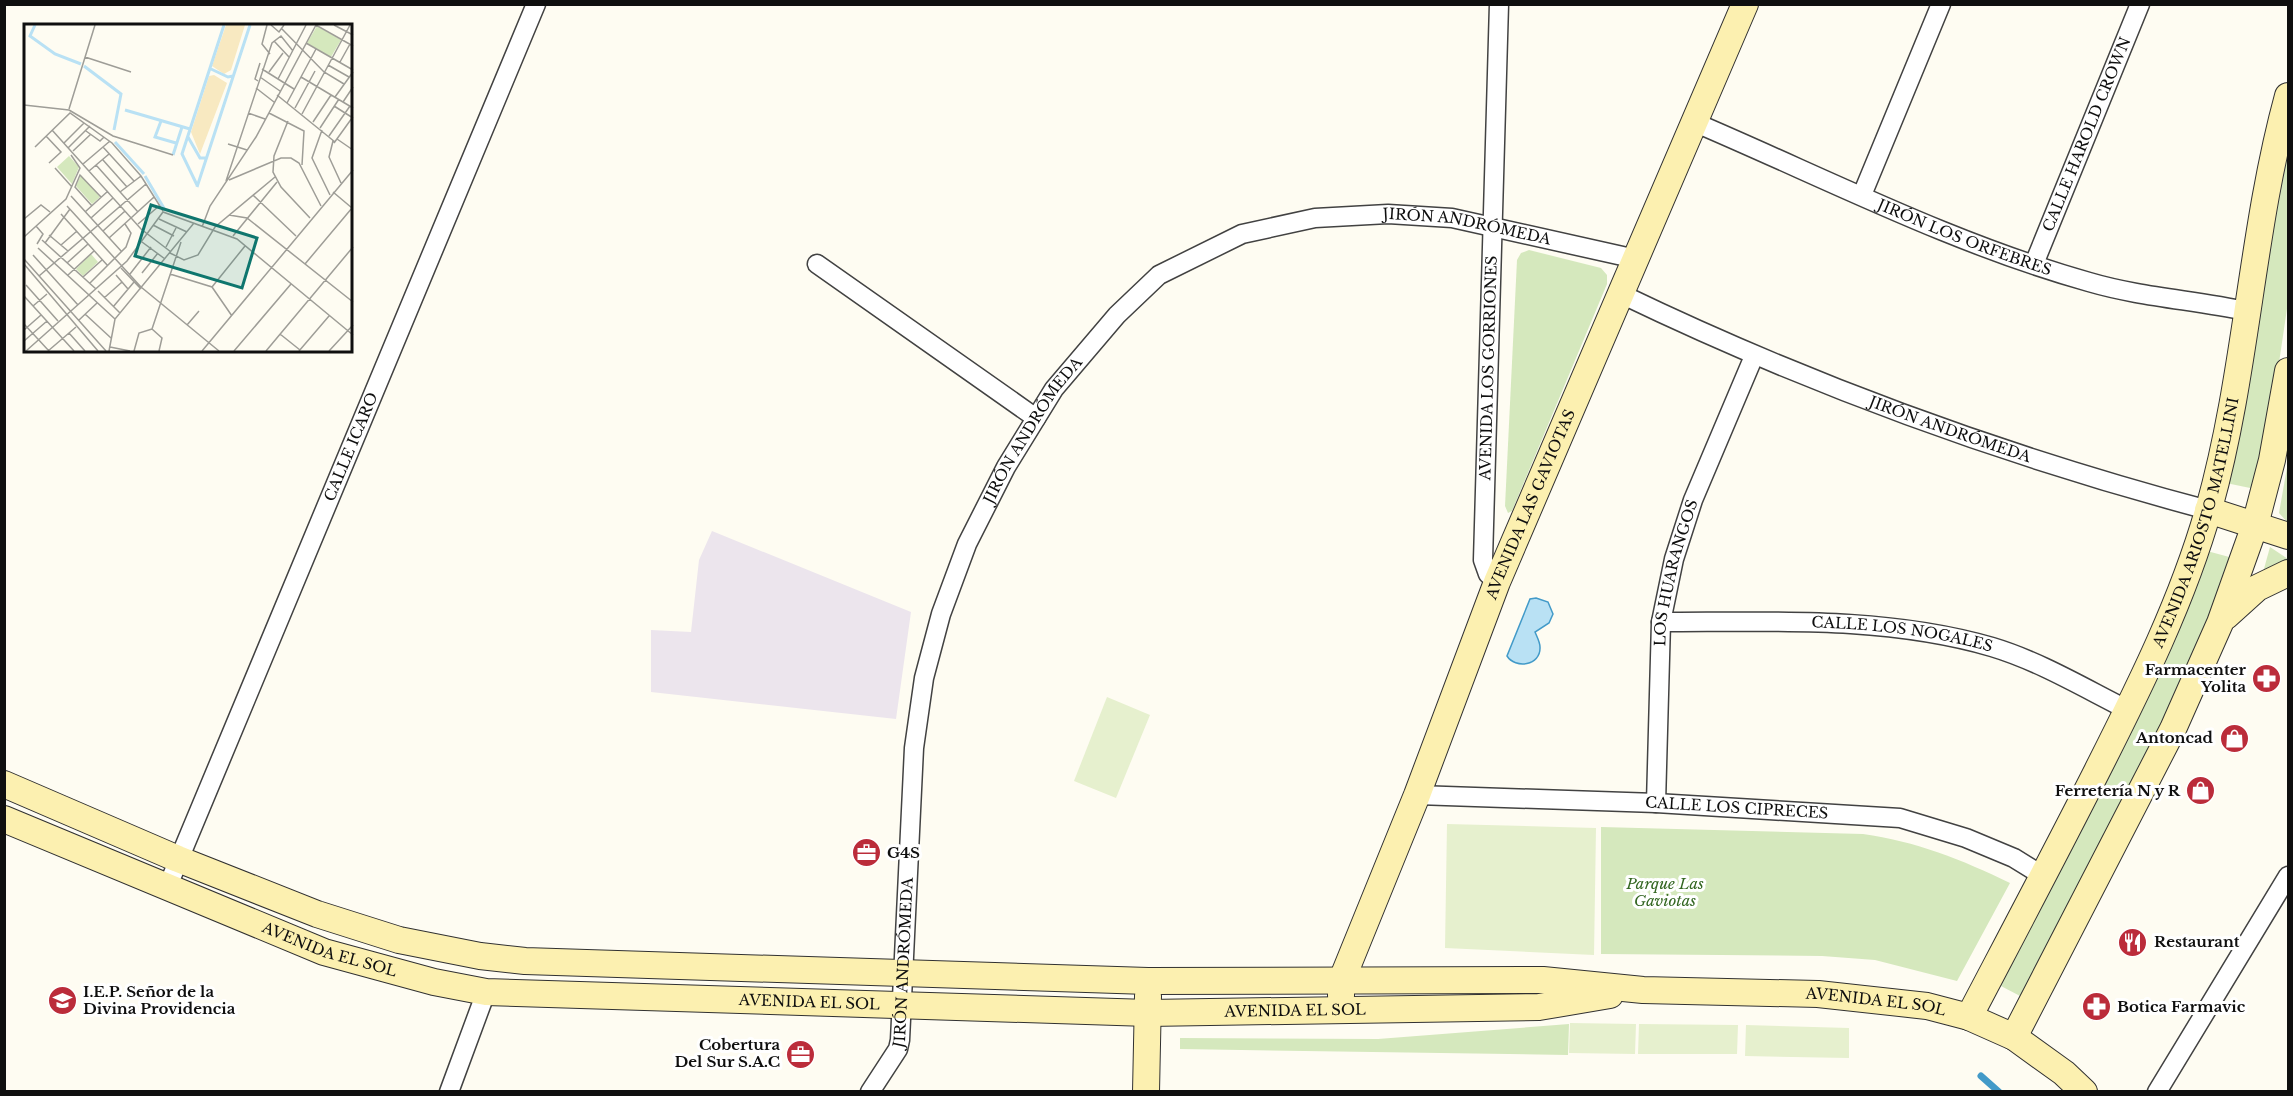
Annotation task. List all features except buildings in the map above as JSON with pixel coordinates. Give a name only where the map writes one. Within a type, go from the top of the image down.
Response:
[{"type":"main road","name":"AVENIDA LAS GAVIOTAS","points":[[1341,1012],[1341,982],[1417,795],[1497,582],[1696,123],[1745,4]]},
{"type":"main road","name":"AVENIDA ARIOSTO MATELLINI","points":[[1969,1017],[2128,710],[2186,579],[2208,510],[2232,410],[2273,153],[2289,96]]},
{"type":"main road","points":[[2014,1037],[2173,729],[2220,623],[2254,525],[2272,460],[2289,371]]},
{"type":"main road","name":"JIRÓN ANDRÓMEDA","points":[[2208,510],[2289,536]]},
{"type":"main road","points":[[2220,623],[2243,598],[2271,579],[2289,573]]},
{"type":"main road","name":"AVENIDA EL SOL","points":[[4,784],[178,859],[349,925],[399,940],[480,956],[525,960],[1148,981],[1543,980],[1643,990],[1818,994],[1927,1006],[1969,1017],[2014,1037],[2064,1073],[2084,1092]]},
{"type":"main road","name":"AVENIDA EL SOL","points":[[4,819],[324,952],[434,982],[486,992],[1148,1013],[1341,1012],[1539,1007],[1643,990]]},
{"type":"main road","points":[[1146,1092],[1148,981]]},
{"type":"street","name":"CALLE ICARO","points":[[166,888],[536,4]]},
{"type":"street","name":"AVENIDA LOS GORRIONES","points":[[1497,582],[1488,573],[1483,560],[1499,4]]},
{"type":"street","points":[[1863,195],[1941,4]]},
{"type":"street","name":"CALLE HAROLD CROWN","points":[[2034,264],[2140,4]]},
{"type":"street","name":"JIRÓN LOS ORFEBRES","points":[[1696,123],[1947,232],[2034,264],[2090,283],[2246,311]]},
{"type":"street","name":"JIRÓN ANDRÓMEDA","points":[[870,1092],[898,1049],[903,1007],[914,748],[924,678],[940,614],[967,544],[1006,467],[1054,390],[1109,310],[1159,275],[1242,234],[1315,218],[1388,214],[1452,218],[1636,259]]},
{"type":"street","points":[[817,264],[1036,418]]},
{"type":"street","name":"JIRÓN ANDRÓMEDA","points":[[1621,294],[1754,356],[1843,393],[2014,454],[2208,510]]},
{"type":"street","name":"LOS HUARANGOS","points":[[1656,802],[1661,622],[1674,559],[1693,500],[1754,356]]},
{"type":"street","name":"CALLE LOS NOGALES","points":[[1661,622],[1862,624],[1914,630],[1991,647],[2016,655],[2128,710]]},
{"type":"street","name":"CALLE LOS CIPRECES","points":[[1417,795],[1656,802],[1900,818],[1966,838],[2014,858],[2043,876]]},
{"type":"street","points":[[2157,1092],[2289,876]]},
{"type":"street","points":[[449,1092],[486,992]]},
{"type":"shaded area","points":[[712,531],[911,612],[896,719],[651,692],[651,630],[691,632],[699,560]]},
{"type":"green space","points":[[2288,135],[2288,302],[2272,410],[2255,489],[2226,483]]},
{"type":"green space","points":[[1529,250],[1601,268],[1607,275],[1607,284],[1512,511],[1508,513],[1505,506],[1517,260],[1521,253]]},
{"type":"green space","points":[[2288,462],[2288,523],[2279,513]]},
{"type":"green space","points":[[2270,547],[2288,559],[2288,571],[2262,576]]},
{"type":"green space","points":[[2207,551],[2233,558],[2193,661],[2022,997],[1999,985]]},
{"type":"green space","points":[[1107,697],[1150,715],[1116,798],[1074,781]]},
{"type":"green space","points":[[1447,824],[1596,828],[1594,955],[1445,948]]},
{"type":"green space","name":"Parque Las Gaviotas","points":[[1601,827],[1863,834],[1901,841],[1938,852],[2010,883],[1957,981],[1875,960],[1822,956],[1601,954]]},
{"type":"green space","points":[[1570,1023],[1636,1024],[1635,1054],[1569,1053]]},
{"type":"green space","points":[[1569,1024],[1568,1055],[1180,1049],[1180,1038],[1378,1039]]},
{"type":"green space","points":[[1639,1024],[1738,1025],[1737,1054],[1638,1054]]},
{"type":"green space","points":[[1746,1025],[1849,1028],[1849,1058],[1745,1056]]},
{"type":"water","points":[[1536,598],[1548,602],[1553,614],[1549,623],[1535,632],[1540,647],[1536,658],[1527,664],[1516,663],[1507,656],[1530,599]]},
{"type":"waterway","points":[[1981,1076],[1999,1092]]},
{"type":"place","name":"Farmacenter Yolita","points":[[2267,679]]},
{"type":"place","name":"Antoncad","points":[[2234,738]]},
{"type":"place","name":"Ferretería N y R","points":[[2201,791]]},
{"type":"place","name":"G4S","points":[[866,853]]},
{"type":"place","name":"Restaurant","points":[[2133,942]]},
{"type":"place","name":"I.E.P. Señor de la Divina Providencia","points":[[62,1001]]},
{"type":"place","name":"Botica Farmavic","points":[[2096,1007]]},
{"type":"place","name":"Cobertura Del Sur S.A.C","points":[[801,1054]]}]
